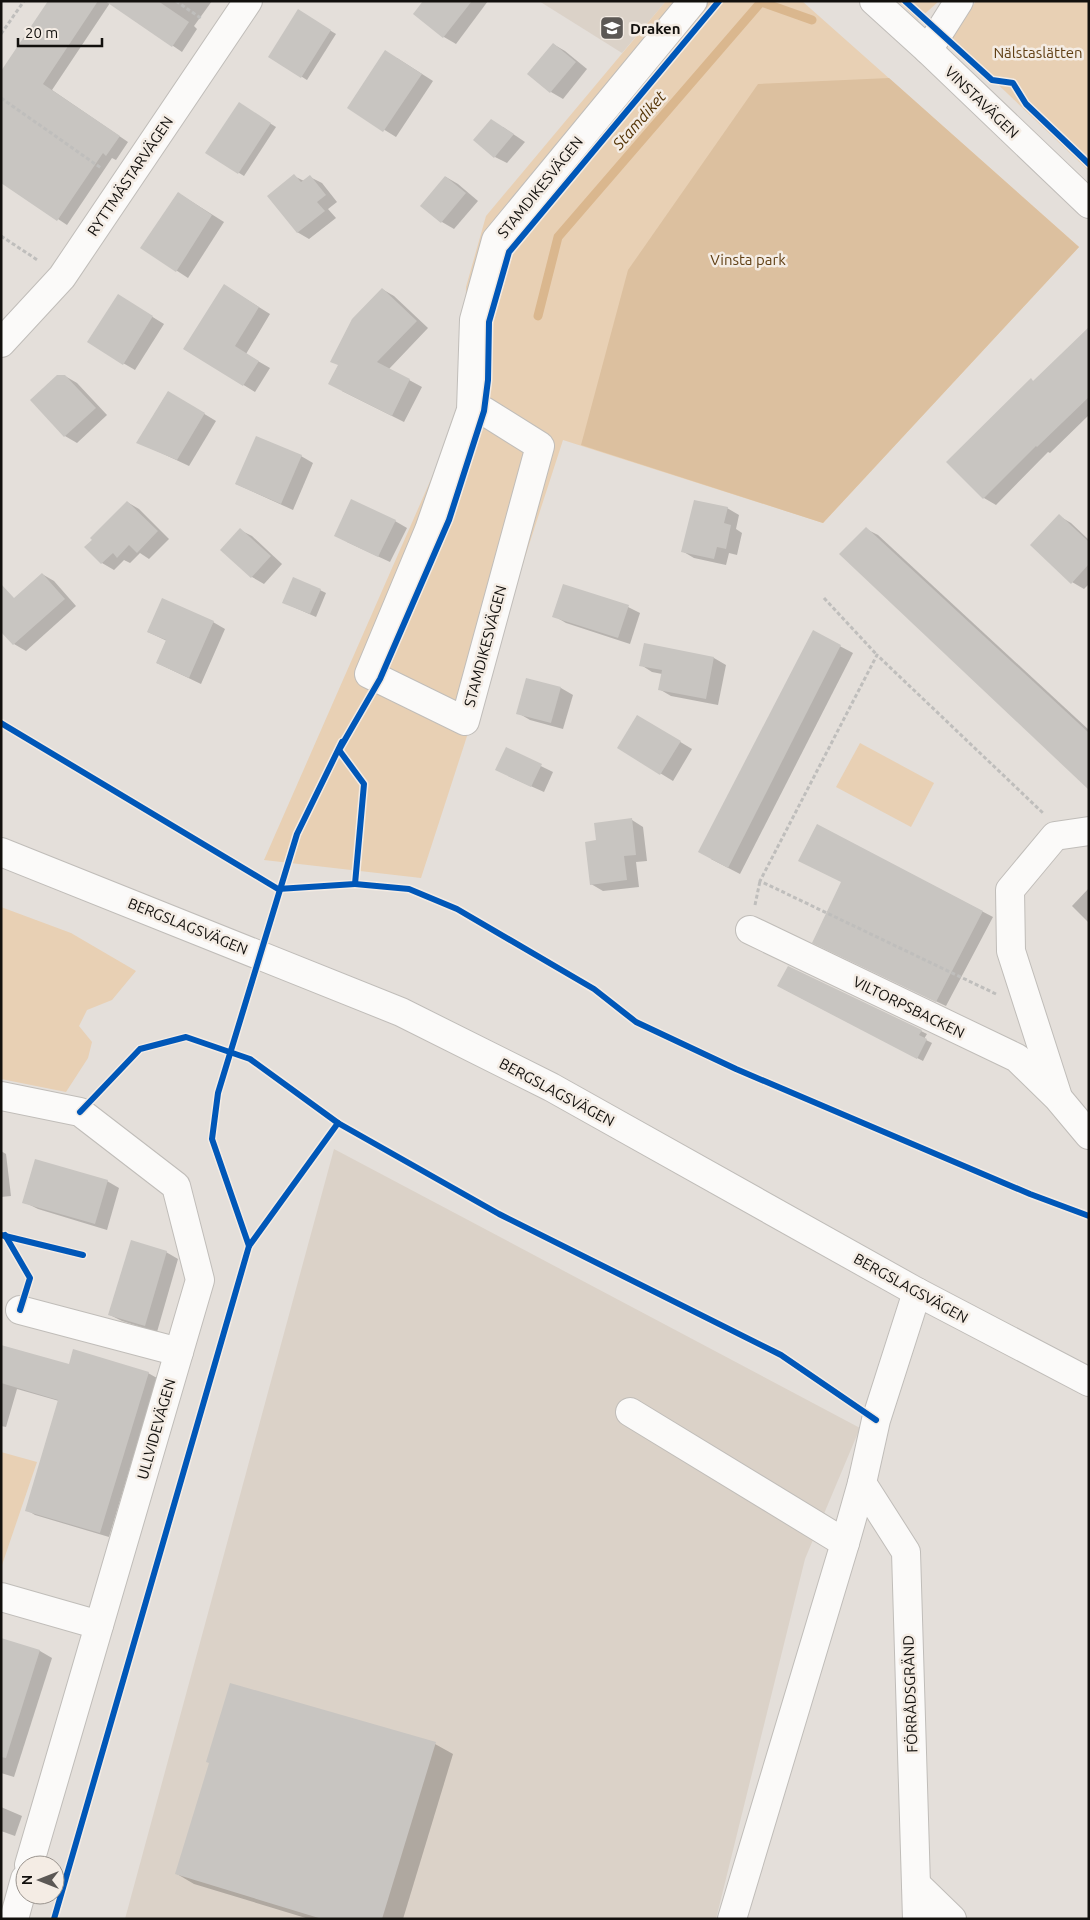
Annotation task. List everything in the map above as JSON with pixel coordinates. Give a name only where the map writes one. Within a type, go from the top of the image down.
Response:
[{"type":"street","name":"RYTTMÄSTARVÄGEN","points":[[1,343],[62,277],[248,1]]},
{"type":"street","name":"STAMDIKESVÄGEN","points":[[471,410],[484,412],[540,446],[465,720],[369,674],[429,530],[471,410],[474,320],[496,240],[693,1]]},
{"type":"street","name":"VINSTAVÄGEN","points":[[874,1],[1089,204]]},
{"type":"street","points":[[928,50],[959,1]]},
{"type":"street","name":"VILTORPSBACKEN","points":[[1058,1098],[1011,951],[1010,890],[1055,836],[1077,833]]},
{"type":"street","name":"BERGSLAGSVÄGEN","points":[[1,852],[401,1012],[551,1087],[917,1292],[1089,1382]]},
{"type":"street","name":"VILTORPSBACKEN","points":[[750,930],[1016,1058],[1058,1098],[1089,1135]]},
{"type":"street","name":"ULLVIDEVÄGEN","points":[[1,1096],[80,1112],[176,1186],[200,1280],[32,1855]]},
{"type":"street","points":[[732,1919],[845,1543],[862,1483],[876,1420],[917,1292]]},
{"type":"street","points":[[20,1310],[179,1352]]},
{"type":"street","points":[[630,1412],[845,1543]]},
{"type":"street","name":"FÖRRÅDSGRÄND","points":[[862,1483],[906,1552],[917,1919]]},
{"type":"street","points":[[1,1597],[99,1625]]},
{"type":"street","points":[[916,1884],[952,1919]]},
{"type":"street","points":[[14,1919],[18,1905]]},
{"type":"path","points":[[1,34],[24,1]]},
{"type":"path","points":[[1,98],[124,184]]},
{"type":"path","points":[[1,236],[62,277]]},
{"type":"path","points":[[824,598],[877,654],[1077,833]]},
{"type":"path","points":[[877,654],[760,881],[1030,1010]]},
{"type":"shaded area","name":"Draken","points":[[539,1],[666,1],[622,53]]},
{"type":"shaded area","points":[[334,1149],[860,1428],[805,1559],[716,1919],[125,1919]]},
{"type":"green space","name":"Vinsta park","points":[[666,1],[802,1],[1079,247],[823,523],[563,440],[421,878],[264,860],[464,404],[466,287],[486,216]]},
{"type":"green space","points":[[898,1],[939,1],[918,20]]},
{"type":"green space","name":"Nälstaslätten","points":[[976,1],[1089,1],[1089,171],[951,40]]},
{"type":"green space","points":[[889,78],[1079,247],[823,523],[581,445],[628,270],[758,84]]},
{"type":"green space","points":[[860,743],[934,783],[911,827],[836,787]]},
{"type":"green space","points":[[1,907],[71,933],[136,971],[112,1000],[87,1010],[79,1026],[92,1042],[88,1058],[66,1092],[1,1079]]},
{"type":"green space","points":[[1,1452],[37,1462],[1,1568]]},
{"type":"building","points":[[48,1],[98,1],[43,84],[120,136],[106,156],[103,153],[57,221],[1,183],[1,71]]},
{"type":"building","points":[[105,1],[158,1],[189,22],[172,47]]},
{"type":"building","points":[[423,1],[472,1],[443,38],[413,14]]},
{"type":"building","points":[[298,9],[331,30],[301,78],[268,57]]},
{"type":"building","points":[[553,43],[576,62],[550,93],[527,74]]},
{"type":"building","points":[[385,50],[422,74],[383,132],[347,108]]},
{"type":"building","points":[[239,102],[271,123],[238,174],[205,153]]},
{"type":"building","points":[[491,119],[514,134],[494,158],[473,140]]},
{"type":"building","points":[[294,174],[301,182],[310,175],[326,195],[317,202],[325,211],[297,233],[267,196]]},
{"type":"building","points":[[445,176],[466,193],[441,223],[420,206]]},
{"type":"building","points":[[178,192],[212,215],[176,272],[140,248]]},
{"type":"building","points":[[224,284],[259,307],[235,346],[259,361],[243,386],[183,349]]},
{"type":"building","points":[[382,288],[417,321],[377,362],[410,379],[392,416],[328,384],[338,365],[330,362],[352,319]]},
{"type":"building","points":[[118,294],[153,316],[123,365],[87,342]]},
{"type":"building","points":[[1089,327],[1089,397],[983,499],[946,462],[1031,378],[1033,381]]},
{"type":"building","points":[[57,375],[65,375],[96,408],[64,437],[30,400]]},
{"type":"building","points":[[168,391],[205,413],[177,460],[136,443]]},
{"type":"building","points":[[256,436],[302,455],[281,504],[235,484]]},
{"type":"building","points":[[351,499],[396,520],[378,557],[334,536]]},
{"type":"building","points":[[694,500],[728,507],[724,523],[731,525],[726,549],[717,547],[714,559],[681,552]]},
{"type":"building","points":[[127,501],[158,531],[137,553],[129,545],[117,558],[113,553],[101,564],[84,547],[92,540],[90,538]]},
{"type":"building","points":[[1059,514],[1089,542],[1089,564],[1071,584],[1030,545]]},
{"type":"building","points":[[866,527],[1089,733],[1089,790],[839,554]]},
{"type":"building","points":[[240,528],[271,556],[251,578],[220,550]]},
{"type":"building","points":[[42,573],[65,599],[13,645],[1,632],[1,584],[14,598]]},
{"type":"building","points":[[293,577],[321,589],[310,614],[282,603]]},
{"type":"building","points":[[563,584],[629,605],[618,638],[552,617]]},
{"type":"building","points":[[162,598],[214,621],[189,678],[156,663],[166,640],[147,632]]},
{"type":"building","points":[[813,630],[841,645],[728,868],[698,852]]},
{"type":"building","points":[[644,643],[714,657],[706,699],[658,690],[662,670],[639,666]]},
{"type":"building","points":[[526,678],[561,687],[551,723],[516,714]]},
{"type":"building","points":[[637,715],[681,741],[660,775],[617,748]]},
{"type":"building","points":[[506,747],[542,764],[531,787],[495,770]]},
{"type":"building","points":[[632,818],[636,855],[624,856],[627,880],[590,885],[585,842],[596,840],[594,823]]},
{"type":"building","points":[[817,824],[983,911],[936,1002],[812,943],[841,882],[798,861]]},
{"type":"building","points":[[788,966],[922,1030],[919,1035],[927,1039],[917,1059],[777,986]]},
{"type":"building","points":[[35,1159],[108,1180],[95,1224],[22,1203]]},
{"type":"building","points":[[131,1240],[167,1251],[145,1326],[108,1315]]},
{"type":"building","points":[[1,1345],[69,1364],[73,1349],[149,1372],[100,1533],[25,1511],[58,1400],[1,1383]]},
{"type":"building","points":[[1,1638],[40,1650],[6,1758],[1,1757]]},
{"type":"building","points":[[230,1683],[436,1742],[382,1919],[322,1919],[175,1874],[209,1763],[206,1762]]},
{"type":"waterway","name":"Stamdiket","points":[[538,316],[558,237],[761,2],[812,20]]},
{"type":"cycle path","points":[[339,750],[380,679],[449,520],[484,411],[488,380],[489,322],[509,252],[719,1]]},
{"type":"cycle path","points":[[905,1],[992,80],[1013,83],[1026,104],[1089,164]]},
{"type":"cycle path","points":[[1,723],[278,889],[355,884],[364,784],[339,750]]},
{"type":"cycle path","points":[[249,1246],[212,1139],[218,1093],[297,834],[342,742]]},
{"type":"cycle path","points":[[355,884],[409,889],[457,909],[594,989],[636,1022],[736,1069],[1030,1194],[1089,1216]]},
{"type":"cycle path","points":[[80,1112],[140,1049],[186,1037],[250,1059],[338,1123],[499,1214],[781,1355],[876,1420]]},
{"type":"cycle path","points":[[54,1919],[249,1246],[338,1123]]},
{"type":"cycle path","points":[[1,1235],[83,1255]]},
{"type":"cycle path","points":[[5,1235],[30,1278],[20,1310]]},
{"type":"place","name":"Draken","points":[[612,28]]}]
